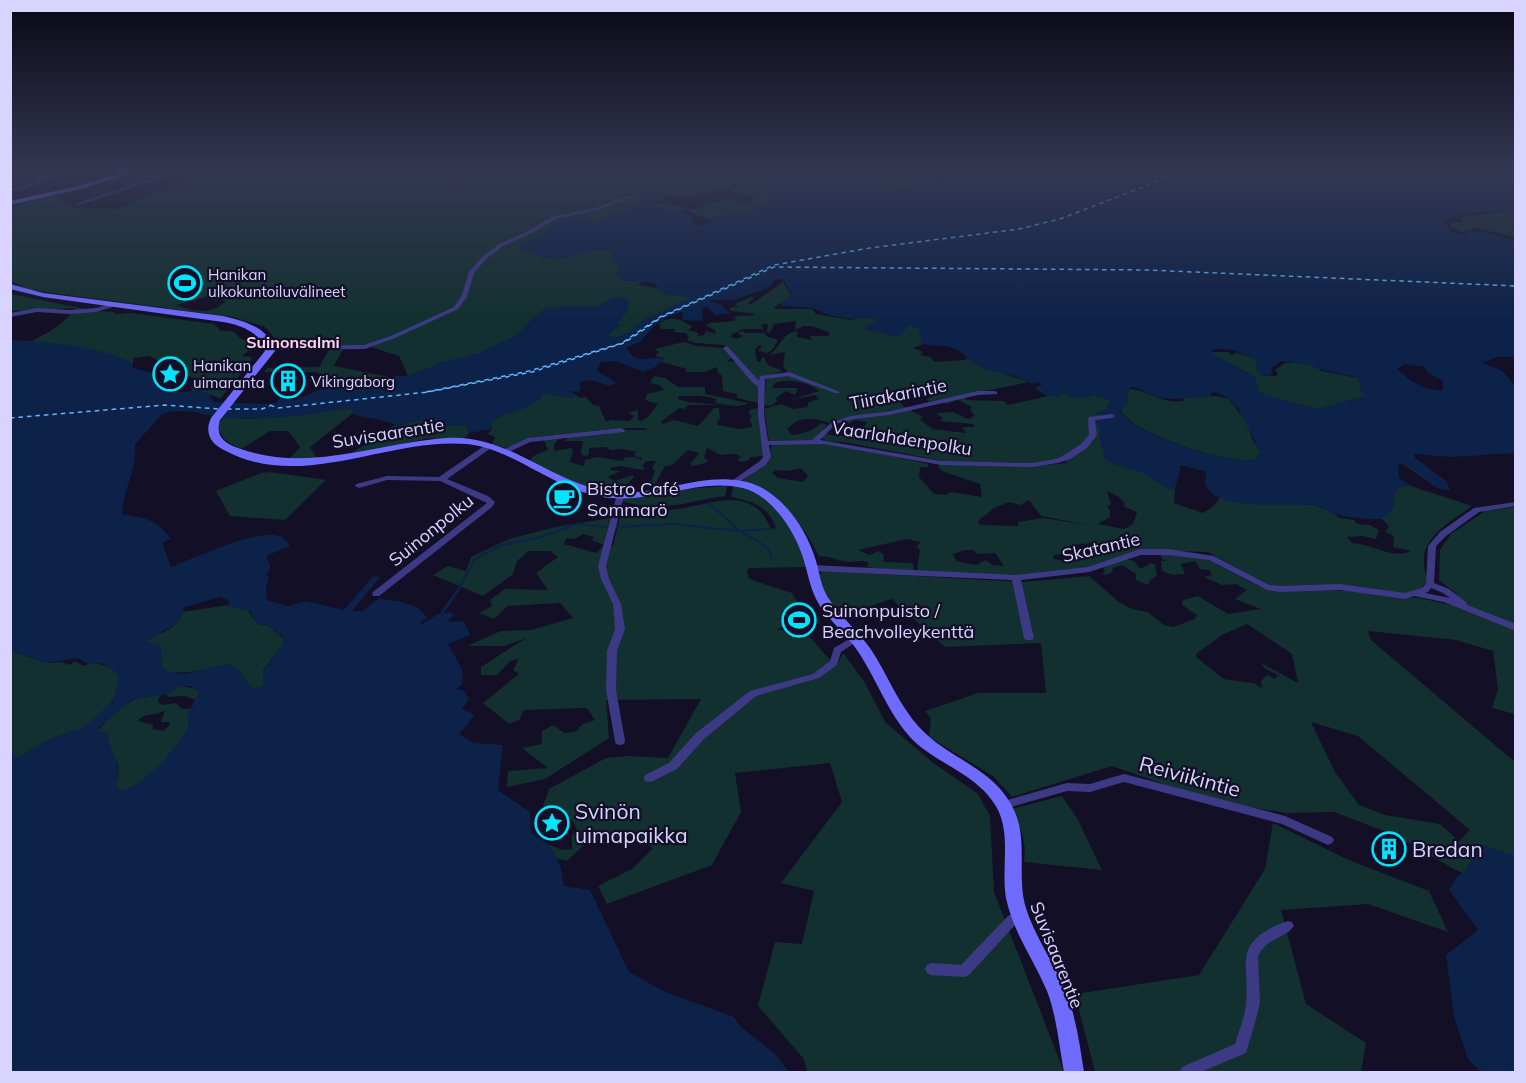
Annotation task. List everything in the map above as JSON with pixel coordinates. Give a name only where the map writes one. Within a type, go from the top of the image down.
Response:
[{"type":"street","points":[[10,286],[43,295],[234,321],[259,334],[267,341],[270,348],[365,347],[393,337],[456,308],[464,297],[471,273],[484,258],[501,245],[550,221]]},
{"type":"street","points":[[10,315],[46,309],[58,312],[96,310],[114,304]]},
{"type":"street","name":"Suvisaarentie","points":[[270,348],[261,364],[215,420],[212,431],[218,442],[244,454],[275,462],[339,459],[438,441],[470,441],[496,449],[562,482],[594,492],[620,496],[693,486],[733,484],[755,488],[776,505],[798,534],[812,568],[816,588],[823,601],[856,638],[896,708],[917,736],[939,753],[978,777],[1004,805],[1013,831],[1013,885],[1020,915],[1057,993],[1074,1072]]},
{"type":"street","points":[[726,348],[753,380],[762,387]]},
{"type":"street","points":[[733,484],[766,460],[766,443],[761,414],[762,377],[789,375],[837,392]]},
{"type":"street","name":"Tiirakarintie","points":[[815,441],[834,423],[852,417],[890,413],[978,393],[995,393]]},
{"type":"street","name":"Vaarlahdenpolku","points":[[766,443],[815,441],[859,446],[942,463],[1032,465],[1058,461],[1067,457],[1084,446],[1093,435],[1092,418],[1112,416]]},
{"type":"street","points":[[359,486],[387,478],[441,479],[496,449],[528,441],[621,430]]},
{"type":"street","name":"Suinonpolku","points":[[376,594],[489,505],[490,502],[485,498],[441,479]]},
{"type":"street","points":[[620,496],[602,566],[605,579],[617,604],[620,629],[612,651],[611,690],[620,741]]},
{"type":"street","points":[[1417,594],[1430,584],[1430,552],[1436,539],[1477,510],[1515,504]]},
{"type":"street","name":"Skatantie","points":[[812,568],[1016,578],[1089,569],[1140,552],[1168,552],[1211,558],[1256,583],[1274,588],[1340,587],[1394,596],[1417,594],[1446,600],[1468,608]]},
{"type":"street","points":[[1016,578],[1029,638]]},
{"type":"street","points":[[1430,584],[1446,591],[1468,608],[1515,628]]},
{"type":"street","points":[[650,778],[674,766],[700,736],[738,703],[753,693],[816,676],[834,663],[837,650],[841,646],[856,638]]},
{"type":"street","name":"Reiviikintie","points":[[1004,805],[1067,787],[1090,788],[1124,778],[1285,820],[1328,840]]},
{"type":"street","points":[[932,969],[964,971],[1012,920],[1020,915]]},
{"type":"street","points":[[1187,1072],[1241,1048],[1253,1001],[1251,965],[1254,948],[1268,934],[1288,926]]},
{"type":"green space","points":[[11,221],[658,221],[605,244],[641,284],[635,284],[700,296],[645,319],[626,334],[628,335],[523,362],[396,379],[408,376],[399,356],[371,347],[388,340],[364,345],[282,347],[265,327],[233,317],[30,290],[11,281]],"holes":[[[212,295],[226,301],[215,309],[202,311],[176,305]]]},
{"type":"green space","points":[[1515,221],[1515,237],[1476,228],[1462,232],[1451,227],[1450,222]]},
{"type":"green space","points":[[783,282],[791,295],[774,307],[776,309],[812,309],[816,314],[851,320],[866,316],[921,324],[924,344],[913,348],[923,352],[920,355],[930,357],[935,362],[965,360],[968,357],[964,355],[1007,375],[1030,382],[929,402],[926,399],[932,397],[931,395],[915,392],[902,398],[900,403],[906,408],[844,418],[829,423],[812,419],[802,420],[787,429],[792,435],[808,432],[821,423],[827,425],[814,440],[769,441],[764,409],[781,404],[793,409],[807,407],[809,402],[819,399],[815,395],[790,400],[819,391],[798,382],[775,383],[772,388],[798,388],[795,395],[786,391],[776,398],[777,401],[771,406],[764,405],[766,379],[789,373],[783,367],[785,352],[769,355],[787,335],[792,333],[798,331],[797,337],[812,340],[810,336],[829,336],[829,332],[811,326],[795,330],[796,321],[774,324],[770,333],[767,332],[768,324],[761,325],[763,329],[744,329],[732,334],[731,337],[737,339],[743,336],[737,333],[744,331],[744,333],[764,333],[778,340],[773,349],[767,353],[758,351],[762,346],[759,345],[755,350],[757,362],[760,362],[763,356],[768,365],[783,371],[761,377],[761,384],[724,345],[696,343],[687,340],[689,337],[686,333],[673,332],[675,329],[661,329],[659,324],[676,319],[692,327],[688,330],[698,333],[698,336],[704,335],[706,331],[716,334],[715,330],[706,326],[709,323],[734,321],[735,317],[756,314],[731,311],[729,308],[739,306],[734,304],[752,297],[754,298],[748,303],[750,305]]},
{"type":"green space","points":[[11,294],[95,311],[115,312],[115,314],[131,313],[214,324],[221,331],[233,331],[241,339],[253,342],[255,345],[242,356],[252,357],[250,363],[220,399],[212,395],[170,399],[170,391],[188,393],[192,391],[191,387],[200,382],[149,356],[134,358],[132,367],[14,352],[55,328],[75,308],[11,311]]},
{"type":"green space","points":[[684,342],[697,346],[724,348],[732,358],[727,361],[735,362],[760,387],[758,403],[737,398],[737,394],[723,391],[722,376],[717,367],[705,372],[687,372],[685,371],[687,369],[662,362],[664,358],[655,356],[659,352],[654,349]]},
{"type":"green space","points":[[343,349],[334,366],[389,377],[390,387],[333,398],[335,383],[333,380],[321,382],[318,372],[264,372],[267,368],[319,367],[329,350]]},
{"type":"green space","points":[[1211,352],[1229,352],[1231,355],[1235,352],[1256,359],[1262,375],[1276,376],[1278,374],[1275,370],[1285,363],[1298,362],[1313,365],[1322,371],[1363,379],[1378,397],[1352,414],[1263,403],[1249,373],[1218,358]]},
{"type":"green space","points":[[654,376],[665,378],[678,387],[705,387],[705,394],[748,403],[732,406],[715,403],[716,399],[708,397],[678,396],[678,399],[688,402],[720,405],[688,405],[685,409],[679,408],[661,422],[663,424],[674,420],[698,426],[714,408],[719,408],[718,425],[740,429],[752,427],[751,415],[748,413],[751,409],[759,408],[764,456],[750,457],[749,460],[743,462],[737,460],[741,457],[739,456],[721,455],[707,448],[704,458],[708,460],[693,466],[690,464],[699,453],[688,450],[672,465],[665,466],[653,488],[651,483],[655,470],[652,468],[656,461],[646,461],[642,466],[645,468],[643,470],[620,466],[610,468],[610,470],[620,471],[608,477],[615,481],[633,475],[634,477],[627,485],[626,494],[600,490],[576,482],[530,461],[533,456],[548,450],[544,440],[558,439],[554,445],[554,451],[572,448],[573,453],[569,462],[584,466],[585,460],[597,457],[623,461],[625,459],[622,458],[633,457],[642,460],[634,454],[637,452],[623,449],[610,450],[606,447],[589,448],[589,455],[584,456],[581,453],[583,441],[564,441],[568,438],[621,430],[647,430],[646,428],[621,428],[530,438],[505,448],[492,444],[495,437],[488,434],[492,429],[491,422],[530,393],[569,391],[580,398],[586,397],[593,405],[599,406],[606,422],[630,421],[634,416],[628,413],[638,410],[638,420],[641,421],[648,417],[658,404],[645,400],[647,394],[664,390],[660,385],[650,383]]},
{"type":"green space","points":[[1101,389],[1111,401],[1105,411],[1095,413],[1106,415],[1175,489],[1174,503],[1203,513],[1214,506],[1220,497],[1208,487],[1207,472],[1326,509],[1387,464],[1415,458],[1446,481],[1450,490],[1436,487],[1401,463],[1397,466],[1399,478],[1411,486],[1472,506],[1433,537],[1424,553],[1427,582],[1419,591],[1404,594],[1356,586],[1279,587],[1268,585],[1208,552],[1136,551],[1091,567],[1034,576],[919,572],[917,569],[920,550],[917,547],[920,542],[907,539],[858,550],[870,555],[878,551],[883,554],[884,562],[913,563],[912,572],[868,567],[868,562],[865,561],[848,562],[819,557],[812,542],[796,520],[778,504],[741,482],[768,463],[772,444],[813,442],[844,446],[929,464],[928,467],[920,467],[919,477],[934,494],[946,495],[951,492],[982,497],[980,484],[942,471],[938,467],[940,464],[1036,466],[1067,463],[1061,456],[1055,460],[1037,463],[948,462],[844,442],[826,441],[821,437],[829,430],[827,434],[830,435],[858,437],[867,422],[855,420],[847,425],[845,424],[848,420],[910,410],[923,417],[920,420],[933,429],[966,433],[962,427],[974,427],[974,424],[939,421],[943,419],[936,413],[953,412],[968,419],[975,416],[970,410],[972,407],[958,400],[946,404],[943,402],[963,397],[966,400],[1004,401],[1008,405],[1048,396],[1042,392]],"holes":[[[801,468],[808,476],[803,482],[778,478],[772,473],[776,470],[788,471]],[[1107,491],[1119,497],[1125,504],[1123,506],[1137,512],[1133,524],[1124,529],[1098,524],[1110,517],[1107,506],[1111,504]],[[1029,500],[1041,516],[1088,525],[1043,518],[1018,522],[1018,526],[980,525],[978,521],[994,508],[1010,502],[1020,505]],[[1335,514],[1382,519],[1389,526],[1385,532],[1394,536],[1393,547],[1411,551],[1397,554],[1352,543],[1347,537],[1363,536],[1376,539],[1379,530],[1370,525],[1357,524],[1354,520],[1339,518]],[[1092,543],[1097,550],[1093,552],[1096,557],[1070,562],[1054,559],[1053,555],[1068,554],[1072,545]],[[974,550],[976,554],[995,553],[1004,566],[993,565],[986,560],[976,565],[956,561],[953,554]]]},
{"type":"green space","points":[[1131,389],[1169,401],[1183,401],[1185,397],[1216,396],[1229,399],[1248,424],[1252,439],[1261,452],[1254,460],[1223,457],[1181,445],[1142,428],[1128,419],[1120,409],[1128,401],[1126,394]]},
{"type":"green space","points":[[358,403],[352,414],[310,447],[318,460],[287,461],[300,447],[288,431],[270,431],[241,449],[223,437],[218,425],[224,416],[272,417]]},
{"type":"green space","points":[[462,413],[469,433],[464,438],[430,438],[347,456],[395,425],[394,422]]},
{"type":"green space","points":[[269,472],[326,480],[285,520],[230,516],[216,491]]},
{"type":"green space","points":[[727,486],[725,496],[673,505],[649,506],[621,501],[624,498],[683,489]]},
{"type":"green space","points":[[733,486],[748,488],[762,495],[779,512],[793,534],[803,557],[806,567],[750,568],[747,570],[748,577],[752,580],[792,593],[798,603],[789,606],[794,607],[797,611],[795,615],[771,621],[781,619],[785,626],[777,629],[811,638],[836,667],[843,653],[864,681],[885,722],[932,762],[978,794],[990,816],[994,892],[1064,1072],[807,1072],[804,1059],[758,1006],[775,942],[802,944],[814,891],[781,883],[842,802],[830,763],[735,773],[741,812],[712,865],[607,904],[598,886],[632,869],[653,848],[633,835],[586,843],[567,861],[556,858],[549,845],[563,850],[572,849],[572,835],[577,830],[572,820],[564,813],[543,806],[549,789],[606,758],[627,756],[668,758],[701,699],[606,700],[609,738],[545,779],[507,787],[508,771],[548,768],[522,748],[542,744],[542,731],[553,725],[565,733],[576,731],[583,724],[595,720],[587,708],[524,710],[519,720],[509,724],[483,703],[519,674],[513,670],[519,659],[510,661],[497,675],[481,675],[481,667],[526,638],[504,646],[467,646],[501,631],[531,630],[573,618],[560,603],[507,606],[494,619],[479,613],[492,606],[490,600],[505,589],[548,590],[536,573],[558,557],[550,551],[529,551],[517,561],[513,574],[483,596],[433,575],[448,566],[466,571],[471,557],[509,539],[556,527],[610,518],[604,544],[613,546],[623,505],[664,510],[730,500],[754,506],[763,515],[771,529],[776,528],[769,515],[759,506],[731,497]],"holes":[[[583,534],[594,537],[592,540],[604,545],[596,553],[564,544],[566,538],[575,539]]]},
{"type":"green space","points":[[1515,507],[1515,714],[1492,708],[1498,689],[1493,651],[1456,640],[1368,631],[1371,640],[1515,762],[1515,875],[1488,885],[1450,867],[1397,836],[1334,812],[1286,813],[1250,807],[1181,790],[1112,766],[1012,797],[993,776],[929,737],[931,719],[925,711],[978,693],[1046,693],[1041,643],[945,647],[892,599],[840,616],[824,594],[819,575],[823,571],[1024,582],[1089,576],[1119,602],[1132,609],[1148,612],[1164,625],[1173,627],[1195,619],[1197,615],[1182,605],[1183,600],[1198,596],[1228,614],[1261,609],[1235,599],[1247,590],[1236,584],[1222,585],[1204,577],[1212,575],[1209,570],[1200,569],[1195,561],[1181,564],[1185,574],[1173,575],[1162,571],[1161,561],[1166,561],[1161,558],[1161,554],[1205,558],[1258,586],[1270,589],[1356,591],[1391,597],[1419,598],[1452,605],[1458,595],[1439,580],[1440,550],[1451,534],[1485,511]],"holes":[[[1247,624],[1292,654],[1298,683],[1261,663],[1264,668],[1278,675],[1275,679],[1267,675],[1261,681],[1262,688],[1253,683],[1224,679],[1196,657],[1196,654],[1222,635]],[[1311,722],[1358,736],[1470,830],[1459,841],[1440,824],[1385,815],[1359,805],[1335,772]]]},
{"type":"green space","points":[[1124,559],[1134,561],[1140,569],[1151,563],[1155,565],[1157,576],[1150,580],[1148,585],[1136,580],[1136,574],[1122,565],[1113,568],[1112,572],[1106,575],[1102,574],[1105,571],[1103,568]]},
{"type":"green space","points":[[228,605],[248,610],[258,624],[268,625],[284,639],[283,645],[263,670],[263,687],[254,689],[230,664],[192,672],[160,673],[137,637],[157,635],[170,629],[182,612]]},
{"type":"green space","points":[[11,651],[46,663],[62,662],[70,665],[75,661],[84,666],[96,663],[131,679],[91,722],[84,736],[11,777]]},
{"type":"green space","points":[[181,686],[197,689],[199,692],[196,700],[185,696],[169,697],[166,694],[160,696],[158,702],[162,705],[176,703],[182,709],[190,709],[188,728],[184,736],[148,776],[127,789],[119,790],[115,783],[119,769],[114,756],[92,736],[130,702],[151,693]],"holes":[[[165,710],[161,722],[169,722],[170,725],[163,731],[152,729],[154,725],[138,721],[143,716]]]},
{"type":"green space","points":[[1062,796],[1077,818],[1102,870],[1024,862],[1025,848],[1022,835],[1011,809]]},
{"type":"green space","points":[[1273,823],[1351,861],[1429,891],[1448,932],[1368,904],[1281,910],[1306,1004],[1366,1043],[1361,1072],[1095,1072],[1075,994],[1199,975],[1265,869]]},
{"type":"water","points":[[561,221],[692,221],[692,224],[700,226],[712,221],[1447,221],[1444,222],[1458,234],[1482,232],[1515,240],[1515,357],[1496,357],[1482,363],[1501,370],[1515,385],[1515,453],[1451,457],[1414,454],[1415,458],[1446,481],[1450,490],[1435,486],[1411,468],[1398,464],[1399,478],[1411,486],[1400,487],[1394,496],[1394,507],[1382,519],[1341,515],[1318,506],[1258,505],[1226,500],[1214,495],[1206,486],[1207,472],[1181,465],[1175,489],[1170,490],[1145,474],[1108,462],[1104,457],[1100,430],[1095,421],[1108,418],[1106,415],[1093,414],[1107,409],[1111,401],[1093,395],[1077,398],[1062,393],[1057,397],[1039,392],[1035,388],[1042,385],[1038,382],[1032,384],[1020,378],[982,368],[950,347],[922,343],[919,329],[910,325],[898,337],[865,330],[868,325],[877,322],[873,318],[849,319],[828,315],[813,308],[783,306],[780,303],[790,298],[791,292],[782,279],[776,279],[768,288],[734,300],[708,300],[722,305],[730,313],[715,315],[707,307],[702,308],[703,320],[701,321],[684,320],[683,312],[669,316],[654,326],[640,342],[626,348],[630,354],[639,359],[665,359],[655,367],[643,372],[616,361],[601,362],[597,369],[616,383],[608,385],[592,381],[580,382],[581,390],[569,391],[575,397],[573,398],[543,394],[539,400],[527,408],[504,415],[491,422],[492,429],[469,433],[467,425],[431,427],[428,421],[413,422],[399,427],[382,420],[352,414],[353,410],[347,409],[259,419],[225,418],[186,411],[163,414],[135,444],[134,462],[122,514],[155,523],[165,532],[171,539],[162,543],[171,567],[242,540],[257,536],[280,536],[290,546],[266,556],[270,567],[266,575],[269,578],[266,586],[267,600],[288,606],[306,601],[344,610],[373,576],[380,577],[352,611],[363,611],[379,598],[406,603],[418,608],[427,618],[420,622],[421,625],[438,614],[450,612],[454,616],[448,620],[449,622],[464,621],[470,635],[448,644],[462,669],[463,683],[456,689],[464,691],[469,699],[462,709],[475,715],[459,734],[474,743],[503,745],[498,790],[530,812],[531,833],[549,845],[560,865],[564,886],[590,890],[629,972],[663,991],[734,1017],[740,1026],[775,1054],[789,1072],[11,1072],[11,750],[15,756],[19,757],[51,738],[82,728],[113,701],[119,678],[103,663],[88,664],[78,658],[46,663],[11,651],[11,340],[72,345],[117,356],[131,362],[133,368],[153,373],[172,393],[202,391],[214,402],[268,404],[276,403],[280,397],[295,400],[321,389],[380,382],[395,376],[408,376],[442,362],[479,353],[517,335],[545,309],[565,306],[595,307],[617,296],[627,299],[629,302],[626,313],[617,323],[621,325],[608,335],[615,338],[629,332],[645,319],[692,297],[666,295],[653,283],[623,281],[616,274],[619,265],[612,259],[612,252],[597,250],[560,259],[547,259],[521,249],[519,243],[545,236],[550,226]],"holes":[[[1212,350],[1237,351],[1258,360],[1255,367],[1261,375],[1272,374],[1271,369],[1281,361],[1312,365],[1314,368],[1356,377],[1361,386],[1360,390],[1365,396],[1318,409],[1265,395],[1258,391],[1255,377],[1213,354]],[[1405,364],[1424,367],[1427,372],[1443,381],[1443,390],[1430,389],[1412,381],[1397,369]],[[1132,387],[1167,399],[1209,396],[1213,392],[1223,395],[1243,416],[1261,452],[1254,460],[1223,457],[1181,446],[1142,429],[1120,410],[1128,404],[1127,394]],[[220,597],[228,600],[230,607],[250,611],[256,623],[268,625],[284,638],[284,643],[263,671],[263,687],[254,689],[238,669],[230,664],[185,674],[169,671],[162,666],[161,645],[146,641],[176,624],[185,607]],[[181,686],[190,686],[199,692],[188,715],[187,728],[157,768],[137,784],[119,790],[115,783],[118,777],[117,765],[108,733],[98,731],[98,728],[131,700],[167,694]]]},
{"type":"water","points":[[1481,844],[1515,856],[1515,1072],[1481,1072],[1468,1059],[1454,1017],[1446,955],[1478,930],[1449,890],[1458,875],[1464,873]]},
{"type":"waterway","points":[[709,503],[737,529]]},
{"type":"waterway","points":[[458,590],[475,559],[502,545],[538,538],[577,524],[609,527]]},
{"type":"waterway","points":[[616,527],[674,524],[738,531],[771,529]]},
{"type":"waterway","points":[[741,531],[768,548],[772,558]]},
{"type":"waterway","points":[[441,614],[459,589]]},
{"type":"ferry route","points":[[426,392],[529,371],[622,343],[660,317],[774,265],[870,248],[1019,229],[1054,221]]},
{"type":"ferry route","points":[[270,405],[278,408],[428,392],[532,372],[624,343],[662,317],[774,267],[1148,270],[1516,286]]},
{"type":"ferry route","points":[[10,418],[165,405],[219,409]]},
{"type":"ferry route","points":[[227,409],[262,409],[270,406]]},
{"type":"place","name":"Hanikan ulkokuntoiluvälineet","points":[[185,283]]},
{"type":"place","name":"Hanikan uimaranta","points":[[170,374]]},
{"type":"place","name":"Vikingaborg","points":[[288,381]]},
{"type":"place","name":"Bistro Café Sommarö","points":[[564,498]]},
{"type":"place","name":"Suinonpuisto / Beachvolleykenttä","points":[[799,620]]},
{"type":"place","name":"Svinön uimapaikka","points":[[552,823]]},
{"type":"place","name":"Bredan","points":[[1389,849]]},
{"type":"district","name":"Suinonsalmi","points":[[293,342]]}]
